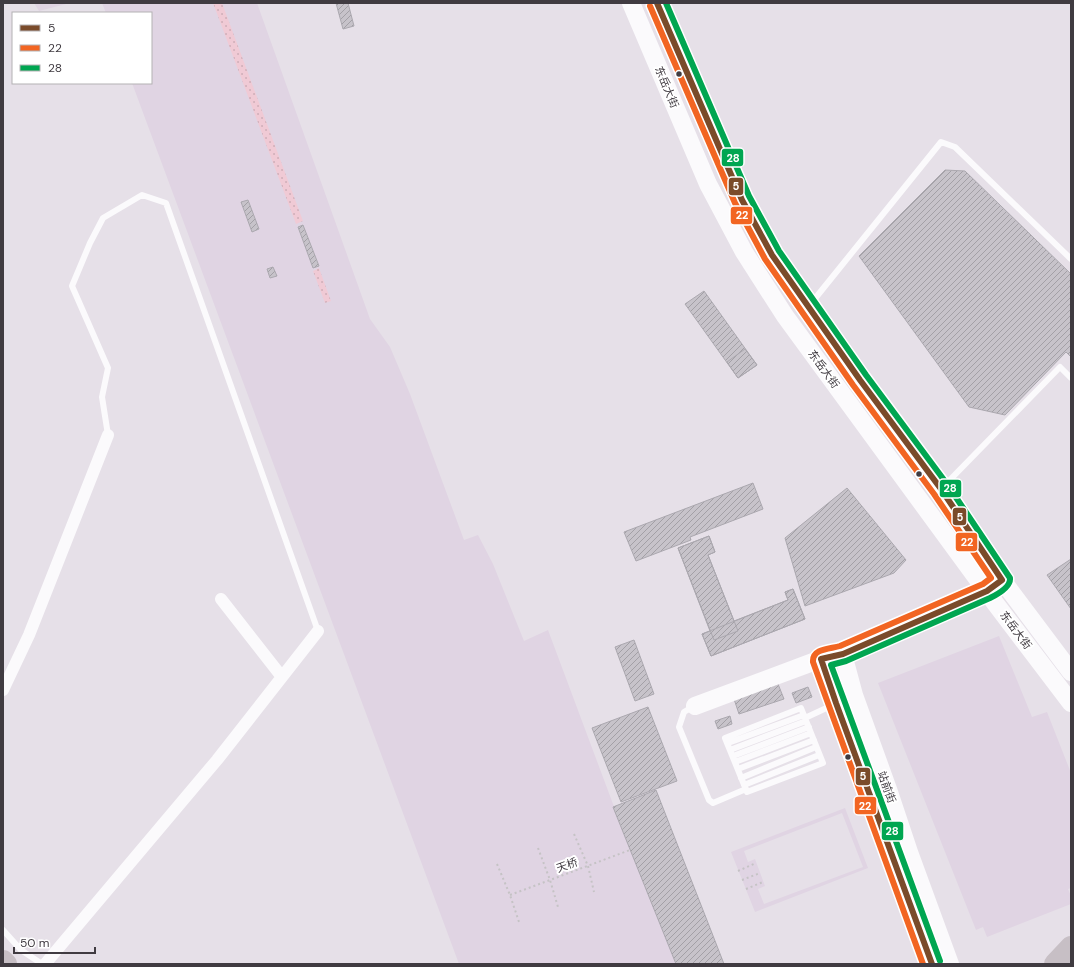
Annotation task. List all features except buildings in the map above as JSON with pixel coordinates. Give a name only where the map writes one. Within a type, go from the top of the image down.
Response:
[{"type":"highway","points":[[1055,964],[1071,947]]},
{"type":"highway","points":[[3,961],[6,964]]},
{"type":"main road","name":"东岳大街","points":[[632,3],[708,184],[744,252],[785,316],[995,604],[1071,703]]},
{"type":"main road","name":"东岳大街","points":[[657,3],[742,200],[772,255],[808,307],[941,489],[1002,580],[1071,672]]},
{"type":"main road","points":[[695,706],[821,659],[843,654],[987,591],[1002,580]]},
{"type":"main road","name":"站前街","points":[[843,654],[854,695],[950,964]]},
{"type":"main road","name":"站前街","points":[[821,659],[932,964]]},
{"type":"street","points":[[3,690],[29,635],[108,435]]},
{"type":"street","points":[[221,599],[282,677]]},
{"type":"street","points":[[45,964],[217,760],[318,631]]},
{"type":"lane","points":[[808,307],[942,142],[955,146],[1071,259]]},
{"type":"lane","points":[[108,435],[102,397],[108,368],[72,286],[90,243],[103,218],[142,195],[166,203],[318,631]]},
{"type":"lane","points":[[941,489],[1060,367],[1071,378]]},
{"type":"lane","points":[[731,752],[807,723],[836,703],[854,695]]},
{"type":"lane","points":[[695,706],[684,712],[680,727],[709,800],[713,803],[745,787],[819,755],[801,708],[725,738],[745,787]]},
{"type":"lane","points":[[731,752],[807,723]]},
{"type":"lane","points":[[738,769],[814,740]]},
{"type":"lane","points":[[741,778],[816,747]]},
{"type":"lane","points":[[3,930],[21,950],[42,964]]},
{"type":"path","points":[[574,834],[588,866],[594,892]]},
{"type":"path","points":[[538,848],[558,907]]},
{"type":"path","name":"天桥","points":[[510,895],[630,850]]},
{"type":"path","points":[[497,864],[519,922]]},
{"type":"path","points":[[738,871],[756,864]]},
{"type":"path","points":[[742,880],[760,873]]},
{"type":"path","points":[[746,889],[763,882]]},
{"type":"shaded area","points":[[34,3],[70,3],[39,11]]},
{"type":"shaded area","points":[[102,3],[257,3],[370,319],[390,347],[410,394],[464,540],[478,535],[493,564],[524,641],[548,630],[613,804],[676,964],[459,964],[132,84],[152,84],[152,12],[106,12]]},
{"type":"shaded area","points":[[213,3],[222,3],[303,221],[296,224]]},
{"type":"shaded area","points":[[319,268],[331,301],[325,303],[313,271]]},
{"type":"shaded area","points":[[999,636],[1032,717],[1047,712],[1071,773],[1071,888],[1068,889],[1071,896],[1071,904],[987,937],[983,927],[976,930],[878,683]]},
{"type":"shaded area","points":[[845,808],[868,868],[755,912],[731,852]],"holes":[[[842,813],[863,867],[764,904],[758,889],[765,886],[755,859],[748,862],[744,851]]]},
{"type":"transit line","name":"5","points":[[657,3],[742,200],[772,255],[860,380],[941,489],[1002,580],[987,591],[843,654],[821,659],[932,964]]},
{"type":"transit line","name":"28","points":[[666,3],[749,196],[779,251],[866,375],[947,484],[1010,578],[1010,581],[1006,587],[990,598],[846,661],[831,665],[940,961]]},
{"type":"transit line","name":"22","points":[[650,6],[735,203],[765,259],[853,385],[934,494],[991,578],[983,584],[840,646],[823,650],[816,654],[813,662],[923,964]]}]
